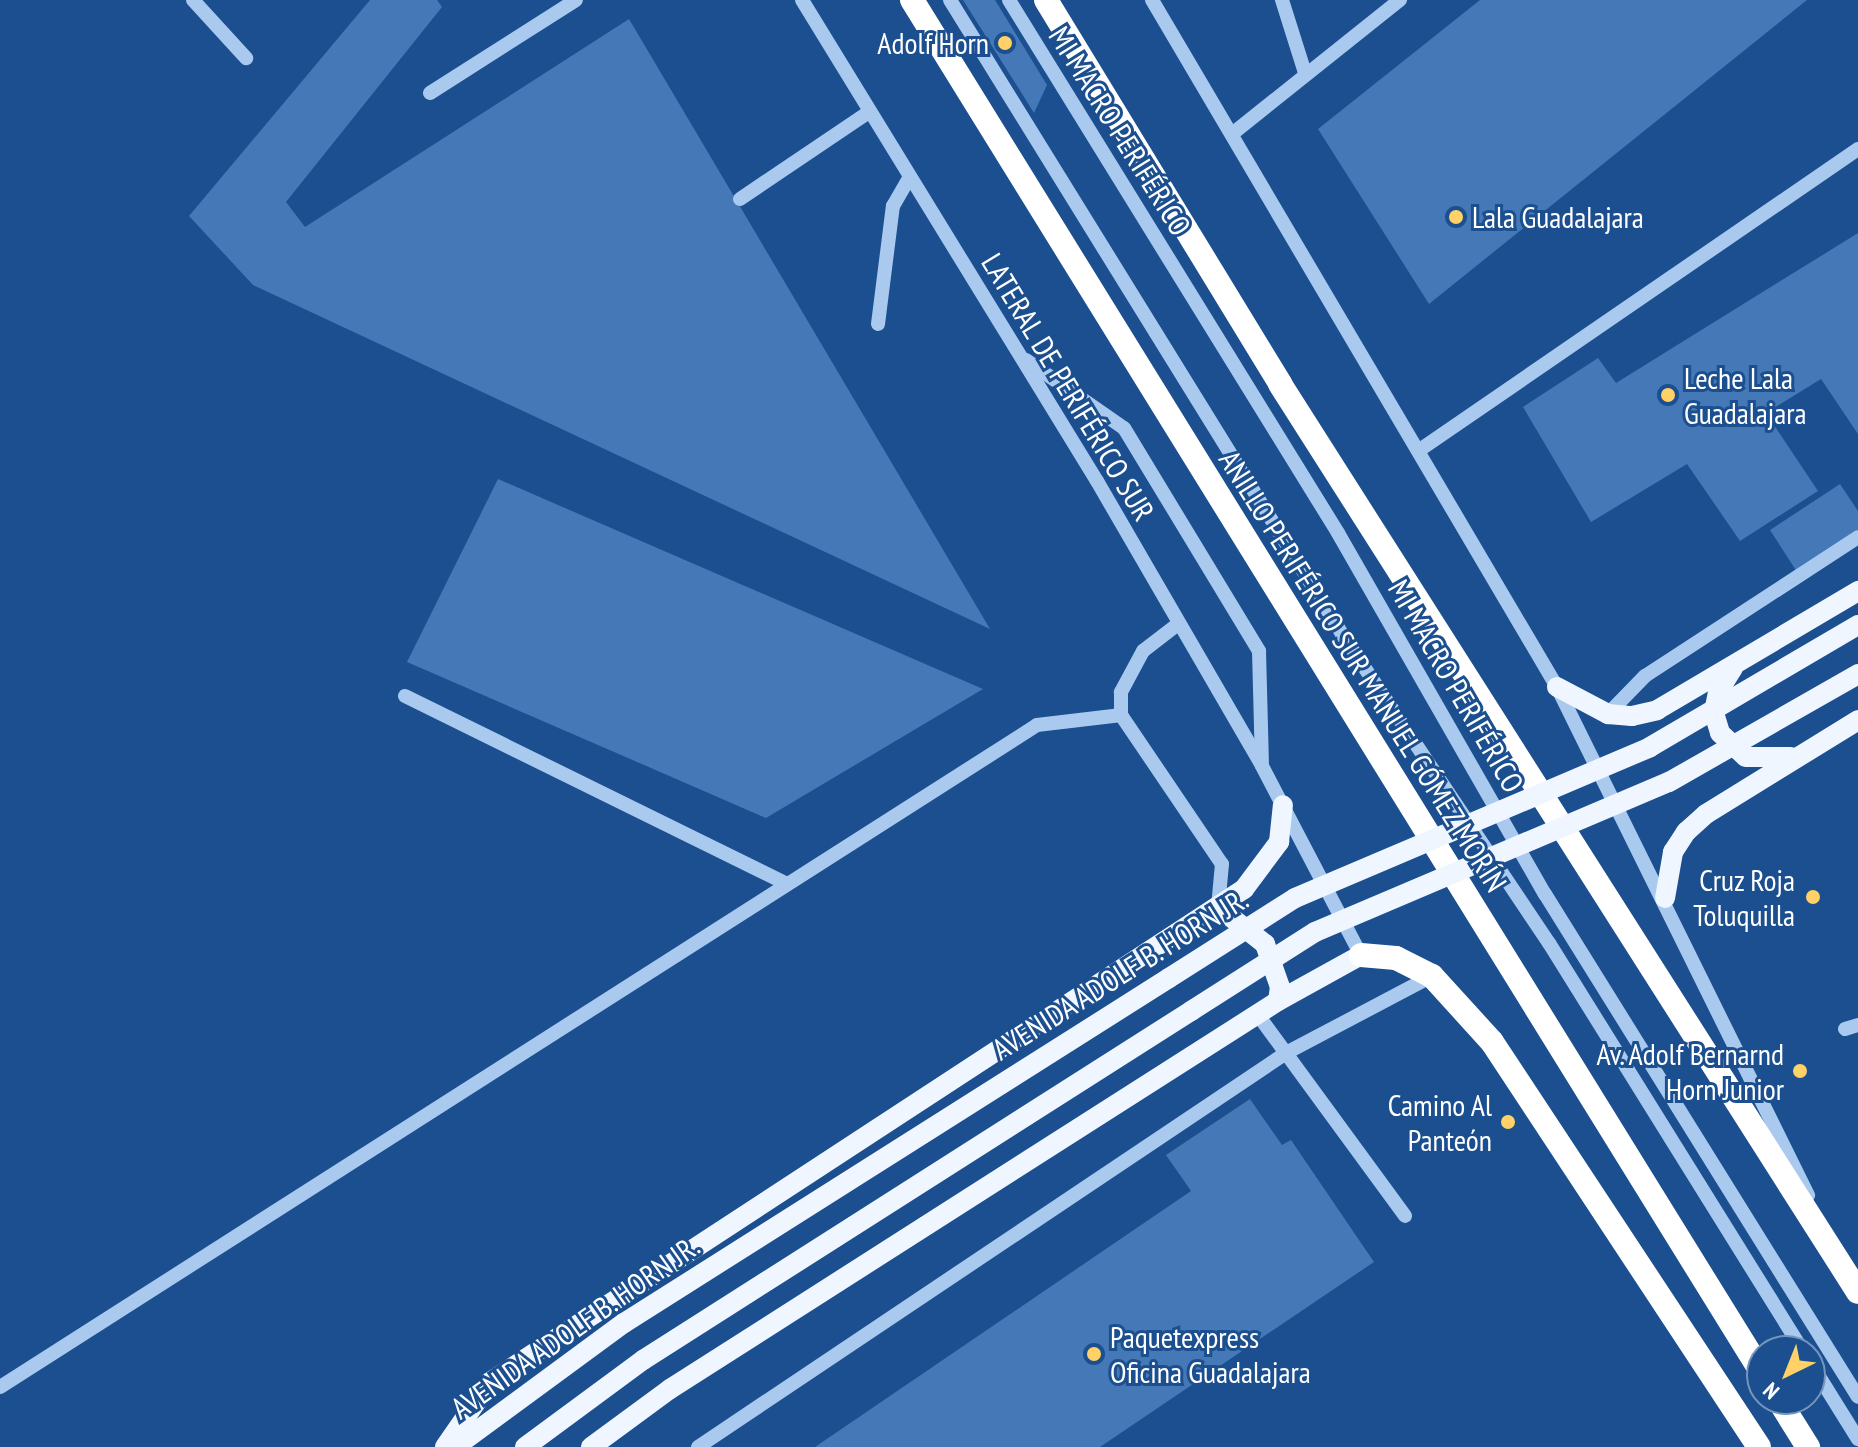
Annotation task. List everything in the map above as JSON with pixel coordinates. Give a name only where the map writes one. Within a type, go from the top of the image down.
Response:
[{"type":"highway","name":"ANILLO PERIFÉRICO SUR MANUEL GÓMEZ MORÍN","points":[[912,0],[1746,1347]]},
{"type":"highway","points":[[1046,0],[1280,384],[1858,1292]]},
{"type":"highway","points":[[1361,955],[1396,958],[1432,976],[1492,1042],[1759,1447]]},
{"type":"highway","points":[[1788,1415],[1808,1447]]},
{"type":"main road","points":[[1557,687],[1608,714],[1632,716],[1657,710],[1858,591]]},
{"type":"main road","name":"AVENIDA ADOLF B. HORN JR.","points":[[455,1447],[624,1323],[1295,898],[1650,747],[1858,625]]},
{"type":"main road","points":[[1735,664],[1718,692],[1714,713],[1720,733],[1746,757],[1798,757]]},
{"type":"main road","points":[[525,1447],[643,1360],[1315,932],[1669,782],[1858,674]]},
{"type":"main road","points":[[1665,898],[1673,852],[1686,832],[1706,814],[1858,720]]},
{"type":"main road","points":[[445,1447],[490,1382],[1218,907],[1266,863],[1279,842],[1283,805]]},
{"type":"main road","points":[[1218,907],[1265,944],[1280,987],[1278,1001]]},
{"type":"main road","points":[[591,1447],[670,1389],[1278,1001],[1361,955]]},
{"type":"street","points":[[193,0],[246,58]]},
{"type":"street","points":[[430,93],[576,0]]},
{"type":"street","name":"LATERAL DE PERIFÉRICO SUR","points":[[802,0],[1019,356],[1262,766],[1361,955]]},
{"type":"street","name":"MI MACRO PERIFÉRICO","points":[[950,0],[1342,634],[1549,943],[1793,1335]]},
{"type":"street","name":"MI MACRO PERIFÉRICO","points":[[1009,0],[1338,533],[1545,894],[1858,1397]]},
{"type":"street","points":[[1152,0],[1421,449],[1557,687],[1665,898],[1840,1261]]},
{"type":"street","points":[[1282,0],[1305,73]]},
{"type":"street","points":[[1232,134],[1400,0]]},
{"type":"street","points":[[740,199],[869,112]]},
{"type":"street","points":[[1421,449],[1858,149]]},
{"type":"street","points":[[878,324],[893,206],[909,178]]},
{"type":"street","points":[[1019,356],[1124,428],[1259,651],[1262,766]]},
{"type":"street","points":[[1608,714],[1645,676],[1858,537]]},
{"type":"street","points":[[1178,624],[1143,651],[1121,692],[1121,715],[1222,864],[1218,907]]},
{"type":"street","points":[[405,696],[787,884]]},
{"type":"street","points":[[0,1387],[1037,725],[1121,715]]},
{"type":"street","points":[[698,1447],[1286,1053],[1432,976]]},
{"type":"street","points":[[1258,1015],[1405,1216]]},
{"type":"street","points":[[1826,1388],[1858,1439]]},
{"type":"building","points":[[370,0],[437,0],[442,7],[286,202],[305,227],[629,19],[990,629],[253,285],[189,216]]},
{"type":"building","name":"Adolf Horn","points":[[963,0],[995,0],[1047,85],[1034,113]]},
{"type":"building","name":"Lala Guadalajara","points":[[1480,0],[1807,0],[1429,304],[1318,129]]},
{"type":"building","name":"Leche Lala Guadalajara","points":[[1858,233],[1858,434],[1821,379],[1766,413],[1818,491],[1740,541],[1687,464],[1591,522],[1523,407],[1598,358],[1616,383]]},
{"type":"building","points":[[498,479],[983,689],[766,818],[407,662]]},
{"type":"building","points":[[1840,484],[1858,511],[1858,532],[1797,572],[1770,530]]},
{"type":"building","name":"Paquetexpress Oficina Guadalajara","points":[[1250,1099],[1282,1145],[1291,1140],[1374,1262],[1100,1447],[815,1447],[1191,1191],[1166,1155]]},
{"type":"place","name":"Adolf Horn","points":[[1005,43]]},
{"type":"place","name":"Lala Guadalajara","points":[[1456,217]]},
{"type":"place","name":"Leche Lala Guadalajara","points":[[1668,395]]},
{"type":"place","name":"Cruz Roja Toluquilla","points":[[1813,897]]},
{"type":"place","name":"Av. Adolf Bernarnd Horn Junior","points":[[1800,1071]]},
{"type":"place","name":"Camino Al Panteón","points":[[1508,1122]]},
{"type":"place","name":"Paquetexpress Oficina Guadalajara","points":[[1094,1354]]}]
